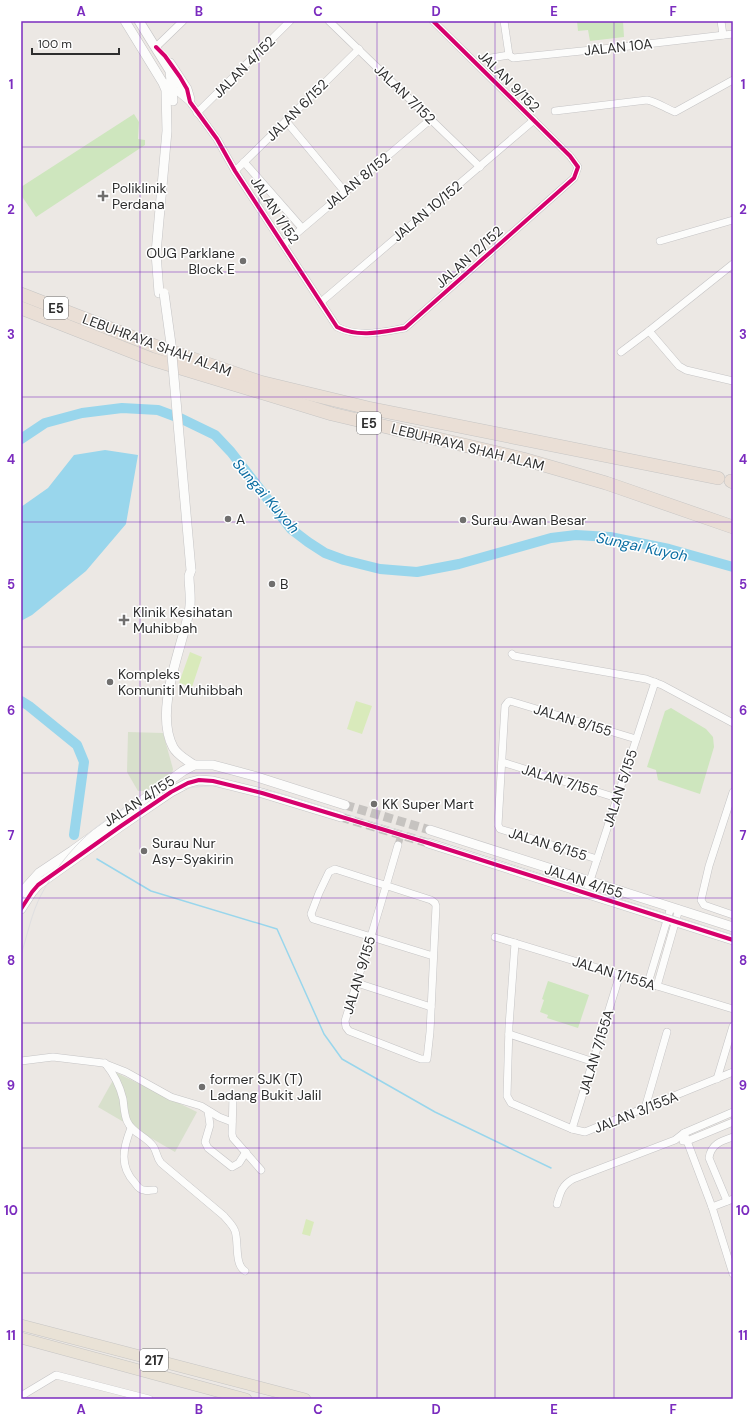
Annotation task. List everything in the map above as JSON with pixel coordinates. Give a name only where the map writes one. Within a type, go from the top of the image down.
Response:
[{"type":"highway","name":"LEBUHRAYA SHAH ALAM","points":[[21,294],[155,346],[260,382],[375,410],[727,480]]},
{"type":"highway","name":"LEBUHRAYA SHAH ALAM","points":[[21,308],[151,359],[332,414],[523,460],[606,483],[733,527]]},
{"type":"highway","name":"217","points":[[21,1325],[305,1399]]},
{"type":"highway","name":"217","points":[[21,1338],[246,1399]]},
{"type":"street","points":[[125,21],[168,86]]},
{"type":"street","points":[[156,47],[184,21]]},
{"type":"street","name":"JALAN 4/152","points":[[197,113],[290,21]]},
{"type":"street","name":"JALAN 7/152","points":[[329,21],[480,166]]},
{"type":"street","name":"JALAN 9/152","points":[[433,21],[570,156]]},
{"type":"street","points":[[504,21],[511,57]]},
{"type":"street","points":[[721,21],[723,35]]},
{"type":"street","points":[[143,22],[170,71],[168,86],[164,197],[156,253],[162,293],[189,572],[190,611],[170,685],[166,706],[168,736],[173,748],[179,755],[194,765],[213,765],[254,776],[345,805]]},
{"type":"street","name":"JALAN 10A","points":[[485,59],[621,47],[733,34]]},
{"type":"street","points":[[156,47],[165,56],[180,77],[187,89],[190,100]]},
{"type":"street","name":"JALAN 6/152","points":[[236,171],[359,49]]},
{"type":"street","points":[[556,111],[647,100],[656,102],[664,108],[675,112],[733,80]]},
{"type":"street","name":"JALAN 1/152","points":[[168,86],[176,82],[182,87],[197,113],[217,139],[236,171],[337,327],[344,331]]},
{"type":"street","name":"JALAN 8/152","points":[[284,244],[431,119]]},
{"type":"street","name":"JALAN 10/152","points":[[321,302],[534,120]]},
{"type":"street","points":[[286,121],[345,192]]},
{"type":"street","name":"JALAN 12/152","points":[[344,331],[372,333],[405,328],[574,178],[578,167],[570,156]]},
{"type":"street","points":[[244,162],[302,228]]},
{"type":"street","points":[[660,241],[733,220]]},
{"type":"street","points":[[621,352],[733,264]]},
{"type":"street","points":[[649,331],[679,366],[686,370],[733,381]]},
{"type":"street","points":[[512,654],[514,656],[646,678],[733,723]]},
{"type":"street","name":"JALAN 5/155","points":[[586,894],[655,682]]},
{"type":"street","name":"JALAN 8/155","points":[[502,762],[505,706],[510,701],[636,740]]},
{"type":"street","name":"JALAN 7/155","points":[[502,762],[617,798]]},
{"type":"street","name":"JALAN 6/155","points":[[502,762],[498,825],[500,829],[597,859]]},
{"type":"street","name":"JALAN 4/155","points":[[21,893],[39,873],[183,771],[194,765]]},
{"type":"street","name":"JALAN 4/155","points":[[21,910],[38,885],[120,826],[171,792],[188,783],[199,780],[213,781],[262,793],[341,817]]},
{"type":"street","points":[[733,792],[709,866],[701,900],[704,905],[733,915]]},
{"type":"street","name":"JALAN 4/155","points":[[430,830],[733,927]]},
{"type":"street","name":"JALAN 4/155","points":[[428,844],[733,940]]},
{"type":"street","name":"JALAN 9/155","points":[[386,885],[431,900],[434,903],[436,910],[428,1057],[425,1060],[349,1031],[346,1027],[345,1021],[398,845]]},
{"type":"street","points":[[386,885],[336,869],[331,870],[327,875],[316,900],[312,917],[314,919],[433,956]]},
{"type":"street","points":[[648,983],[675,908]]},
{"type":"street","points":[[657,986],[671,921]]},
{"type":"street","name":"JALAN 1/155A","points":[[495,937],[620,974],[733,1010]]},
{"type":"street","points":[[515,943],[509,1034],[594,1062]]},
{"type":"street","name":"JALAN 7/155A","points":[[572,1129],[620,974]]},
{"type":"street","points":[[357,983],[431,1007]]},
{"type":"street","points":[[717,1079],[733,1026]]},
{"type":"street","points":[[645,1108],[667,1032]]},
{"type":"street","name":"JALAN 3/155A","points":[[509,1034],[507,1096],[511,1103],[572,1129],[581,1131],[590,1130],[733,1072]]},
{"type":"street","points":[[21,1061],[53,1057],[105,1063],[171,1097],[201,1106],[219,1117],[232,1122]]},
{"type":"street","points":[[105,1063],[120,1090],[124,1111],[131,1128],[153,1145],[158,1159],[161,1162],[224,1216],[232,1226],[236,1232],[240,1266],[245,1271]]},
{"type":"street","points":[[233,1096],[233,1138],[261,1170]]},
{"type":"street","points":[[208,1111],[210,1125],[205,1142],[208,1148],[232,1167],[239,1163],[246,1152]]},
{"type":"street","points":[[557,1204],[561,1190],[573,1179],[675,1140],[684,1133],[733,1112]]},
{"type":"street","points":[[675,1140],[688,1141],[733,1122]]},
{"type":"street","points":[[131,1128],[124,1150],[125,1169],[128,1176],[140,1189],[154,1190]]},
{"type":"street","points":[[684,1133],[712,1207],[733,1274]]},
{"type":"street","points":[[712,1207],[730,1200],[709,1158],[710,1152],[716,1143],[733,1137]]},
{"type":"street","points":[[21,1396],[56,1375],[149,1399]]},
{"type":"green space","points":[[577,21],[623,21],[624,37],[590,41],[588,30],[578,31]]},
{"type":"green space","points":[[134,114],[139,122],[138,139],[145,140],[145,145],[36,217],[21,195],[21,187]]},
{"type":"green space","points":[[190,652],[202,657],[192,687],[179,683]]},
{"type":"green space","points":[[356,701],[372,706],[362,734],[347,729]]},
{"type":"green space","points":[[671,708],[706,729],[713,737],[714,747],[700,794],[658,780],[656,770],[647,767],[665,711]]},
{"type":"green space","points":[[128,732],[163,733],[173,769],[172,774],[146,791],[138,791],[127,772]]},
{"type":"green space","points":[[548,981],[589,995],[578,1028],[547,1018],[548,1015],[540,1012],[544,1000],[542,999]]},
{"type":"green space","points":[[117,1073],[197,1112],[175,1152],[98,1107]]},
{"type":"green space","points":[[306,1219],[314,1222],[310,1236],[302,1234]]},
{"type":"water","points":[[105,450],[138,455],[126,524],[86,571],[32,615],[21,621],[21,507],[48,488],[74,455]]},
{"type":"waterway","name":"Sungai Kuyoh","points":[[21,439],[45,423],[82,413],[122,408],[158,410],[182,419],[215,435],[231,452],[291,529],[308,542],[325,553],[344,560],[380,569],[417,572],[459,564],[551,538],[576,535],[610,537],[669,549],[733,567]]},
{"type":"waterway","points":[[21,701],[77,745],[84,762],[74,835]]},
{"type":"waterway","points":[[97,859],[151,891],[277,929],[324,1034],[342,1059],[435,1112],[551,1168]]},
{"type":"tunnel","points":[[345,805],[430,830]]},
{"type":"tunnel","points":[[341,817],[428,843]]},
{"type":"tunnel","points":[[398,845],[401,835]]},
{"type":"tram line","points":[[21,955],[32,916],[41,895],[62,862],[87,836],[114,814],[145,799],[178,790],[212,786],[249,788],[286,795],[733,935]]},
{"type":"cycle path","points":[[156,47],[165,56],[180,77],[187,89],[190,102],[217,139],[235,171],[337,327],[354,332],[371,333],[405,328],[574,178],[578,167],[570,156],[433,21]]},
{"type":"cycle path","points":[[21,909],[38,885],[171,792],[188,783],[199,780],[213,781],[262,793],[428,843],[733,940]]},
{"type":"place","name":"Poliklinik Perdana","points":[[103,196]]},
{"type":"place","name":"OUG Parklane Block E","points":[[243,261]]},
{"type":"place","name":"A","points":[[228,519]]},
{"type":"place","name":"Surau Awan Besar","points":[[463,520]]},
{"type":"place","name":"B","points":[[272,584]]},
{"type":"place","name":"Klinik Kesihatan Muhibbah","points":[[124,620]]},
{"type":"place","name":"Kompleks Komuniti Muhibbah","points":[[110,682]]},
{"type":"place","name":"KK Super Mart","points":[[374,804]]},
{"type":"place","name":"Surau Nur Asy-Syakirin","points":[[144,851]]},
{"type":"place","name":"former SJK (T) Ladang Bukit Jalil","points":[[202,1087]]}]
